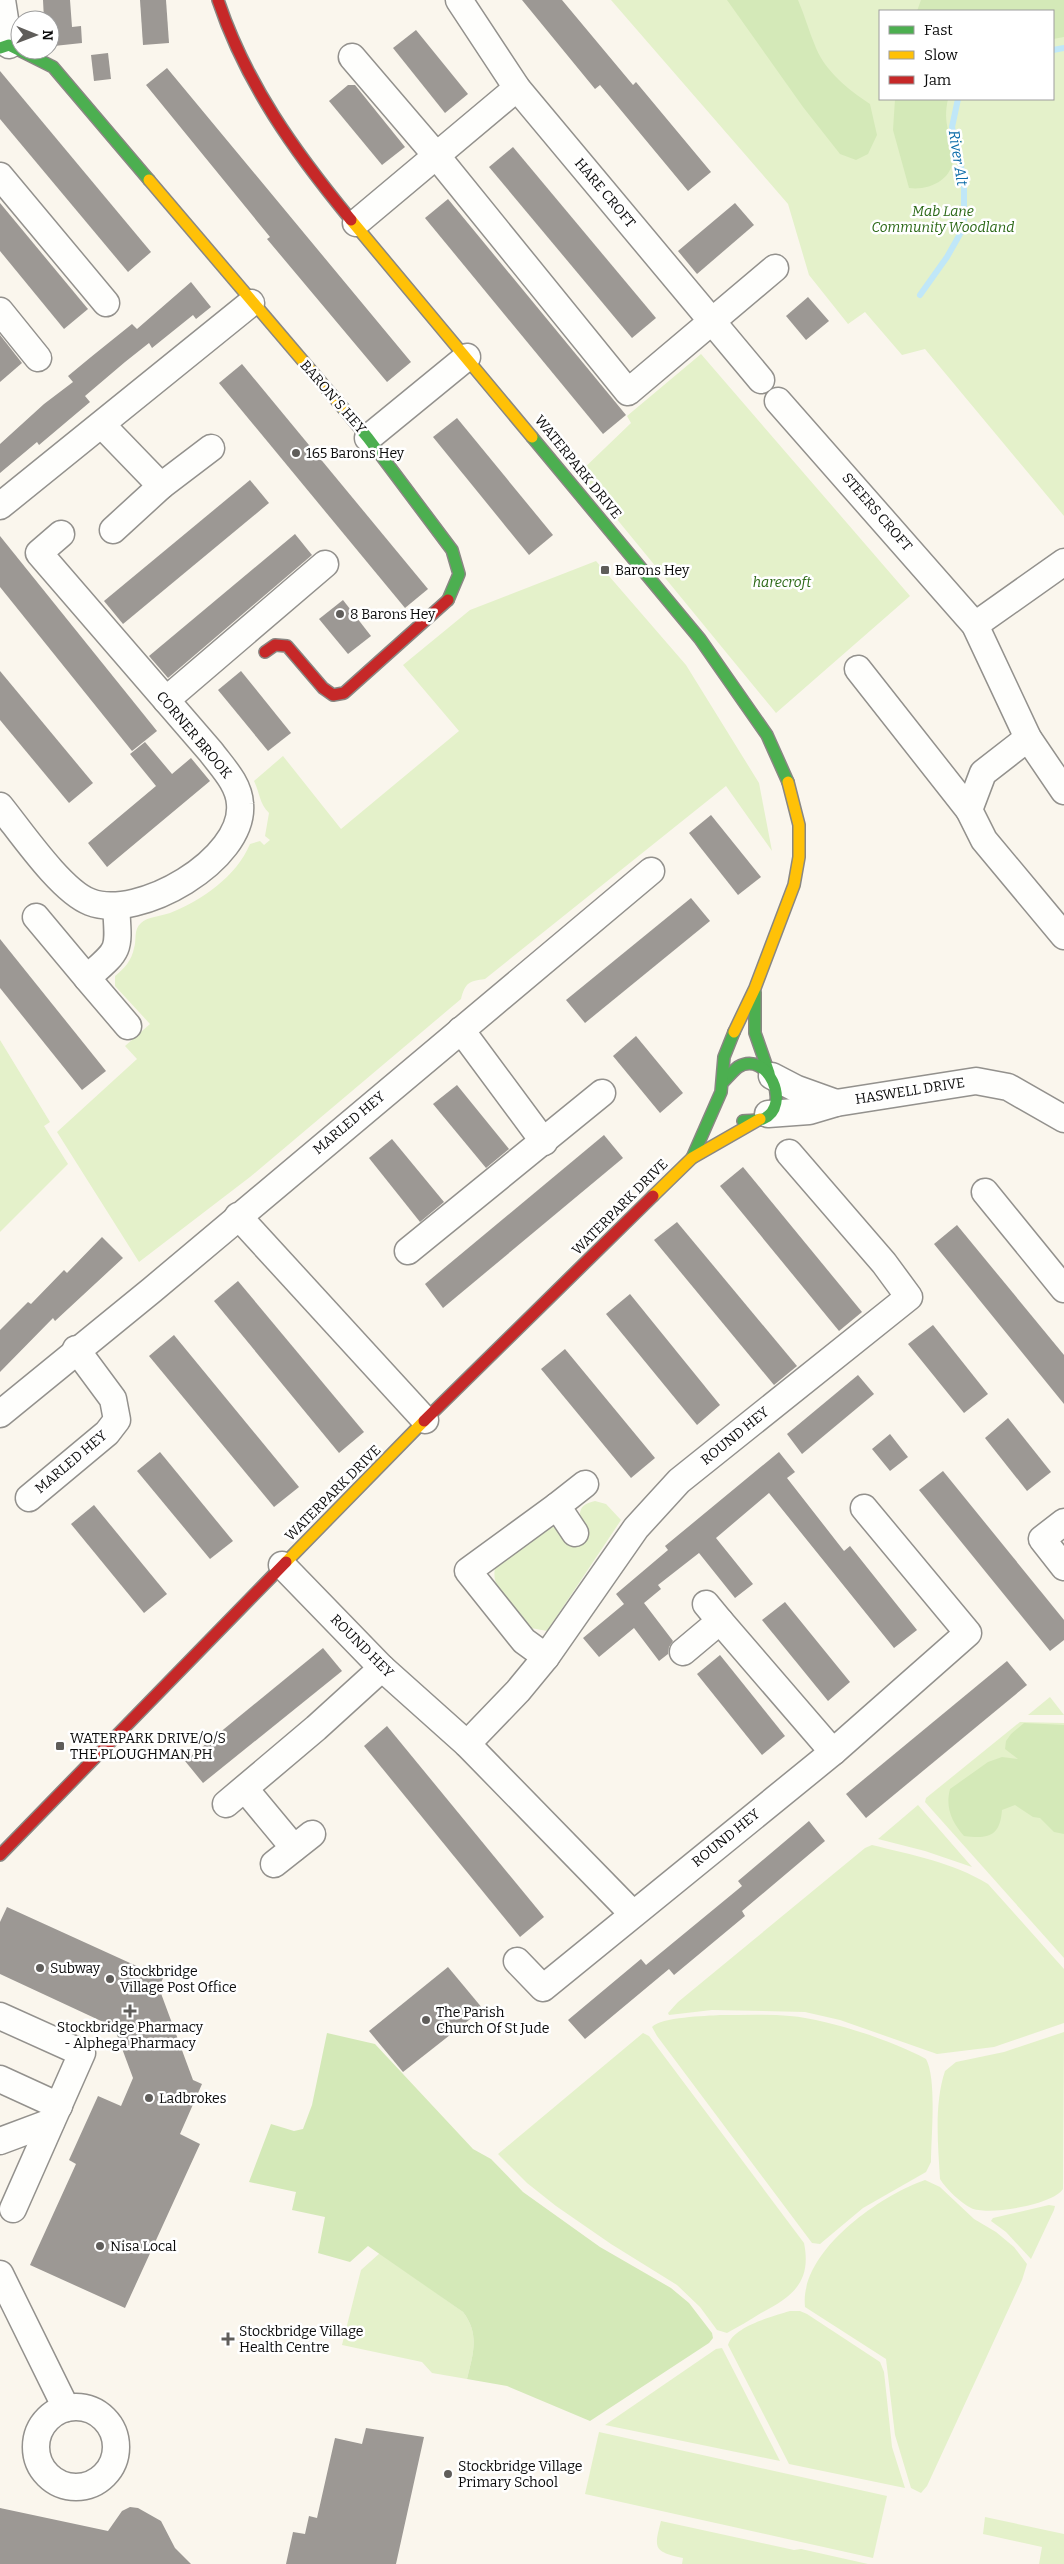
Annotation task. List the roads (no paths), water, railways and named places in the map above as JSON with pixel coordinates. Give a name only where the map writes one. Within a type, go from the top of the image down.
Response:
[{"type":"street","points":[[2,0],[5,46]]},
{"type":"street","name":"WATERPARK DRIVE","points":[[218,0],[236,53],[258,96],[314,175],[356,223],[700,638],[767,735],[795,803],[800,825],[799,857],[794,885],[785,913],[755,988],[724,1057],[722,1087],[730,1113],[742,1121],[764,1117]]},
{"type":"street","name":"HARE CROFT","points":[[459,0],[517,88],[761,380]]},
{"type":"street","name":"BARON'S HEY","points":[[5,46],[53,67],[251,303],[368,438],[452,550],[459,574],[447,603],[344,693],[333,695],[323,688],[287,646],[270,648]]},
{"type":"street","points":[[352,57],[436,154],[628,392],[775,268]]},
{"type":"street","points":[[356,223],[517,88]]},
{"type":"street","points":[[0,176],[106,303]]},
{"type":"street","points":[[0,506],[102,426],[251,303]]},
{"type":"street","points":[[0,311],[38,358]]},
{"type":"street","points":[[368,438],[467,357]]},
{"type":"street","name":"STEERS CROFT","points":[[778,401],[975,626],[1028,738],[1064,791]]},
{"type":"street","points":[[102,426],[161,486]]},
{"type":"street","points":[[113,530],[161,486],[211,448]]},
{"type":"street","name":"CORNER BROOK","points":[[0,806],[70,891],[91,903],[116,906],[145,900],[196,875],[220,853],[240,818],[240,804],[235,785],[211,752],[39,553],[61,534]]},
{"type":"street","points":[[975,626],[1064,562]]},
{"type":"street","points":[[166,700],[325,564]]},
{"type":"street","points":[[256,623],[270,648]]},
{"type":"street","points":[[858,669],[969,810],[984,840],[1064,936]]},
{"type":"street","points":[[969,810],[983,773],[1028,738]]},
{"type":"street","name":"MARLED HEY","points":[[0,1414],[76,1349],[152,1290],[651,871]]},
{"type":"street","points":[[87,978],[114,953],[118,937],[116,906]]},
{"type":"street","points":[[36,916],[128,1026]]},
{"type":"street","name":"WATERPARK DRIVE","points":[[0,1855],[425,1420],[692,1158],[764,1117],[773,1108],[777,1092],[755,1033],[755,988]]},
{"type":"street","points":[[461,1030],[544,1142]]},
{"type":"street","name":"WATERPARK DRIVE","points":[[692,1158],[722,1087],[736,1068],[744,1065],[762,1068],[770,1074]]},
{"type":"street","name":"HASWELL DRIVE","points":[[770,1074],[806,1092],[836,1103]]},
{"type":"street","name":"HASWELL DRIVE","points":[[764,1117],[810,1111],[836,1103],[976,1081],[1008,1086],[1064,1120]]},
{"type":"street","points":[[408,1251],[602,1093]]},
{"type":"street","name":"ROUND HEY","points":[[467,1744],[518,1691],[546,1657],[636,1528],[680,1481],[909,1297],[884,1263],[789,1152]]},
{"type":"street","points":[[985,1192],[1064,1289]]},
{"type":"street","points":[[238,1216],[425,1420]]},
{"type":"street","name":"MARLED HEY","points":[[29,1498],[107,1433],[117,1420],[113,1399],[76,1349]]},
{"type":"street","points":[[546,1657],[524,1640],[468,1571],[585,1484]]},
{"type":"street","points":[[557,1506],[575,1533]]},
{"type":"street","name":"ROUND HEY","points":[[517,1961],[543,1988],[833,1752],[968,1633],[864,1508]]},
{"type":"street","points":[[1064,1522],[1042,1540],[1064,1567]]},
{"type":"street","name":"ROUND HEY","points":[[282,1565],[382,1668],[467,1744],[633,1914]]},
{"type":"street","points":[[683,1652],[713,1612],[833,1752]]},
{"type":"street","points":[[294,1848],[236,1797],[382,1668]]},
{"type":"street","points":[[0,2016],[82,2054],[13,2209]]},
{"type":"street","points":[[0,2079],[55,2114]]},
{"type":"street","points":[[0,2141],[55,2114]]},
{"type":"street","points":[[0,2274],[66,2408]]},
{"type":"waterway","name":"River Alt","points":[[1054,50],[1064,48]]},
{"type":"waterway","name":"River Alt","points":[[920,295],[947,257],[964,227],[964,180],[952,127],[958,100]]},
{"type":"place","name":"165 Barons Hey","points":[[296,453]]},
{"type":"place","name":"Barons Hey","points":[[605,570]]},
{"type":"place","name":"8 Barons Hey","points":[[340,614]]},
{"type":"place","name":"WATERPARK DRIVE/O/S THE PLOUGHMAN PH","points":[[60,1746]]},
{"type":"place","name":"Subway","points":[[40,1968]]},
{"type":"place","name":"Stockbridge Village Post Office","points":[[110,1979]]},
{"type":"place","name":"Stockbridge Pharmacy - Alphega Pharmacy","points":[[130,2011]]},
{"type":"place","name":"The Parish Church Of St Jude","points":[[426,2020]]},
{"type":"place","name":"Ladbrokes","points":[[149,2098]]},
{"type":"place","name":"Nisa Local","points":[[100,2246]]},
{"type":"place","name":"Stockbridge Village Health Centre","points":[[228,2339]]},
{"type":"place","name":"Stockbridge Village Primary School","points":[[448,2474]]},
{"type":"park label","name":"Mab Lane Community Woodland","points":[[943,220]]},
{"type":"park label","name":"harecroft","points":[[782,582]]}]
